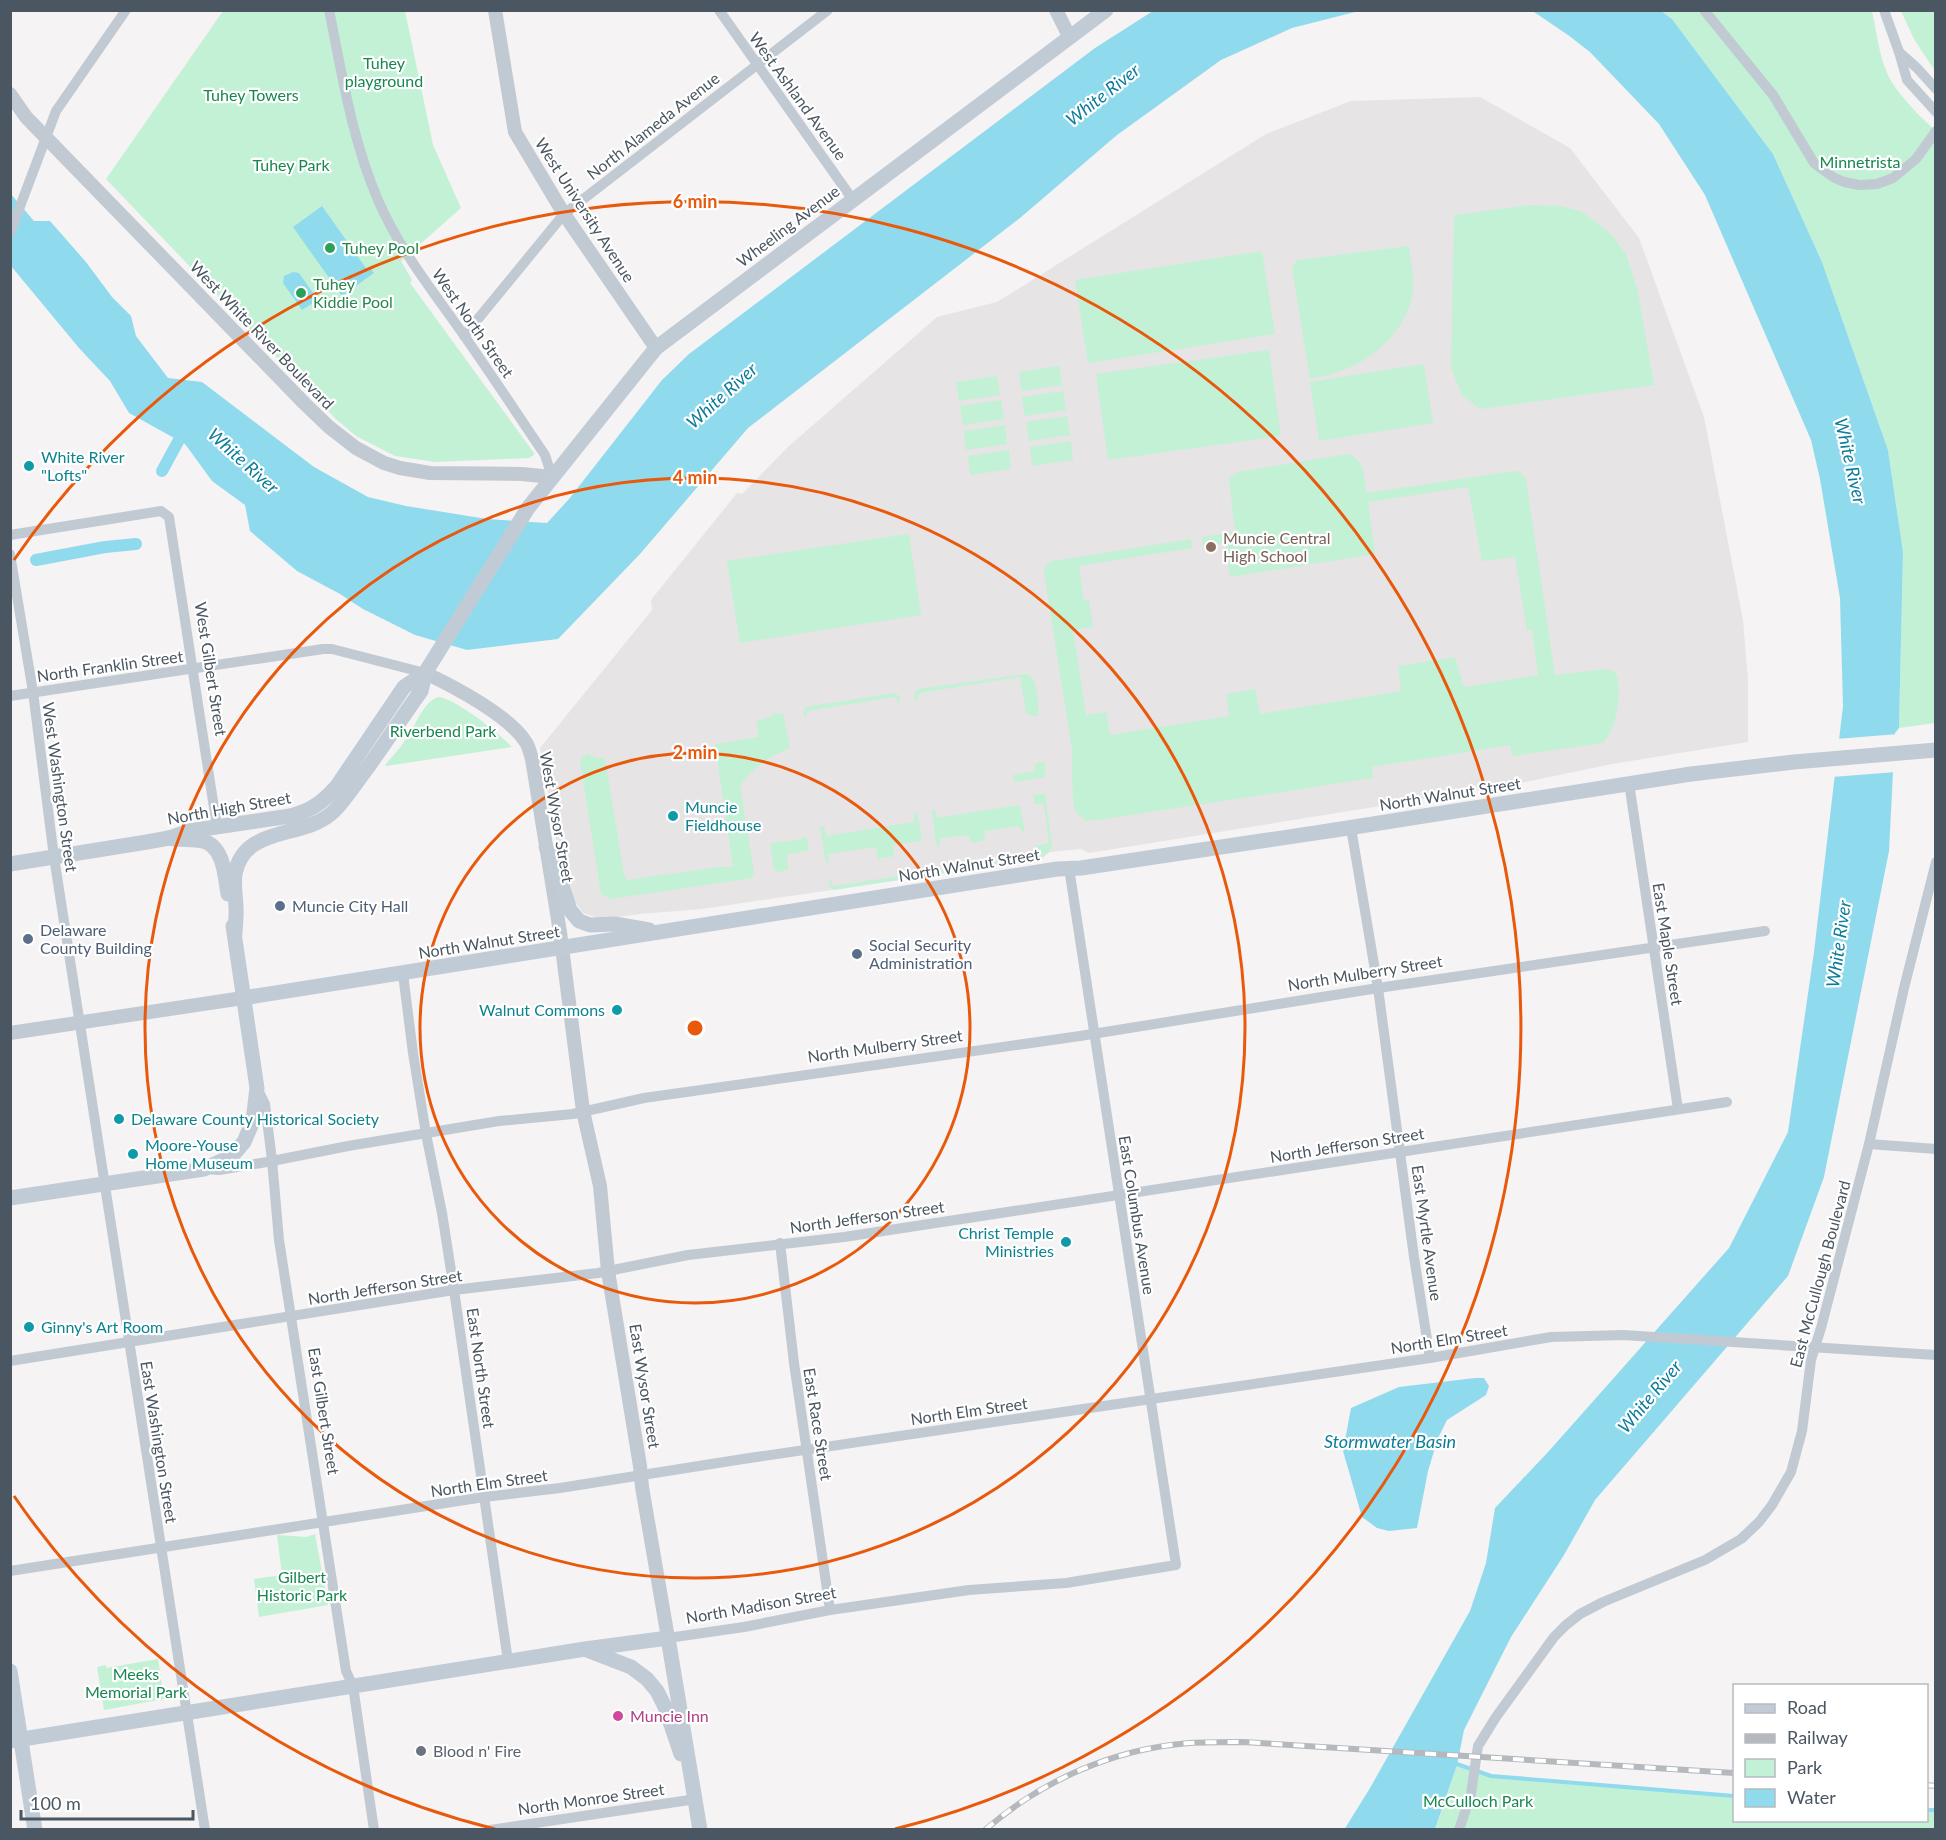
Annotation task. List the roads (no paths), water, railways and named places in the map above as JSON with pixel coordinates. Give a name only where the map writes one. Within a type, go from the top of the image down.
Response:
[{"type":"main road","name":"Wheeling Avenue","points":[[483,580],[528,508],[656,348],[1106,10]]},
{"type":"main road","name":"North High Street","points":[[235,934],[235,873],[246,851],[260,839],[307,827],[334,812],[421,691],[425,673],[483,580]]},
{"type":"main road","name":"North High Street","points":[[10,864],[169,838],[189,831],[290,816],[315,807],[337,786],[404,687],[425,673]]},
{"type":"main road","name":"North Walnut Street","points":[[243,998],[1068,868],[1351,828],[1629,783],[1794,762],[1935,750]]},
{"type":"main road","points":[[169,838],[204,841],[211,845],[218,854],[222,864],[235,934],[243,998]]},
{"type":"main road","points":[[546,847],[559,876],[570,910],[579,921],[590,925],[615,924],[663,932]]},
{"type":"main road","name":"East Gilbert Street","points":[[243,998],[257,1088]]},
{"type":"main road","points":[[204,1169],[232,1156],[244,1142],[253,1121],[257,1088]]},
{"type":"main road","name":"North Mulberry Street","points":[[10,1198],[204,1169]]},
{"type":"main road","name":"North Madison Street","points":[[16,1740],[508,1661],[668,1638]]},
{"type":"main road","name":"East Wysor Street","points":[[668,1638],[700,1830]]},
{"type":"main road","points":[[585,1649],[631,1667],[647,1679],[657,1691],[678,1748],[691,1775]]},
{"type":"main road","points":[[10,1671],[16,1740],[35,1830]]},
{"type":"street","points":[[10,232],[56,111],[126,10]]},
{"type":"street","name":"West North Street","points":[[329,10],[358,146],[378,201],[420,275],[545,455],[552,477]]},
{"type":"street","name":"West University Avenue","points":[[495,10],[515,132],[564,214],[656,348]]},
{"type":"street","name":"West Ashland Avenue","points":[[719,10],[854,200]]},
{"type":"street","name":"North Alameda Avenue","points":[[464,336],[564,214],[828,10]]},
{"type":"street","points":[[1056,10],[1069,36]]},
{"type":"street","points":[[1704,10],[1773,95],[1814,163],[1833,177],[1859,185],[1877,184],[1893,178],[1916,159],[1935,131]]},
{"type":"street","points":[[1884,10],[1907,80],[1935,112]]},
{"type":"street","points":[[1899,52],[1935,89]]},
{"type":"street","name":"West White River Boulevard","points":[[10,94],[26,117],[304,403],[356,448],[384,463],[415,471],[552,477]]},
{"type":"street","name":"West Gilbert Street","points":[[10,535],[161,511],[169,517],[218,827]]},
{"type":"street","name":"West Washington Street","points":[[10,554],[33,692],[54,857],[80,1023]]},
{"type":"street","name":"North Franklin Street","points":[[10,696],[323,649],[332,649],[425,673]]},
{"type":"street","name":"West Wysor Street","points":[[425,673],[452,685],[492,711],[524,739],[532,759],[562,948]]},
{"type":"street","name":"East Maple Street","points":[[1629,783],[1678,1109]]},
{"type":"street","name":"East Myrtle Avenue","points":[[1351,828],[1378,988],[1430,1358]]},
{"type":"street","name":"East McCullough Boulevard","points":[[1459,1830],[1471,1794],[1478,1746],[1541,1653],[1566,1625],[1580,1614],[1603,1602],[1678,1572],[1725,1550],[1759,1522],[1782,1490],[1797,1453],[1808,1373],[1869,1144],[1935,862]]},
{"type":"street","name":"East Columbus Avenue","points":[[1068,868],[1176,1565]]},
{"type":"street","name":"North Mulberry Street","points":[[204,1169],[219,1170],[365,1143],[499,1121],[583,1111],[654,1097],[1095,1034],[1378,988],[1765,931]]},
{"type":"street","name":"East Wysor Street","points":[[562,948],[583,1111],[600,1186],[608,1271],[654,1564],[668,1638]]},
{"type":"street","name":"East North Street","points":[[403,974],[412,1053],[442,1213],[508,1661]]},
{"type":"street","name":"North Walnut Street","points":[[10,1034],[243,998]]},
{"type":"street","name":"East Washington Street","points":[[80,1023],[205,1830]]},
{"type":"street","name":"East Gilbert Street","points":[[257,1088],[265,1104],[279,1240],[346,1671],[353,1686],[374,1830]]},
{"type":"street","name":"North Jefferson Street","points":[[10,1361],[454,1290],[608,1271],[688,1255],[844,1237],[1727,1102]]},
{"type":"street","points":[[1869,1144],[1935,1149]]},
{"type":"street","name":"East Race Street","points":[[780,1243],[794,1364],[830,1610]]},
{"type":"street","name":"North Elm Street","points":[[10,1571],[484,1497],[641,1476],[1430,1358],[1551,1337],[1623,1335],[1935,1355]]},
{"type":"street","name":"North Madison Street","points":[[668,1638],[770,1623],[830,1610],[969,1590],[1066,1583],[1176,1565]]},
{"type":"street","name":"North Monroe Street","points":[[490,1830],[696,1799]]},
{"type":"water","name":"White River","points":[[1153,11],[1359,11],[1292,28],[1221,60],[1117,135],[1020,218],[748,428],[640,554],[558,639],[467,650],[415,635],[363,609],[297,571],[250,531],[245,505],[212,481],[185,444],[129,413],[110,381],[79,348],[11,266],[10,193],[34,221],[50,221],[86,262],[112,297],[131,316],[136,336],[168,378],[202,382],[314,467],[368,497],[406,506],[487,519],[547,523],[569,499],[662,380],[689,354],[1095,48]]},
{"type":"water","name":"White River","points":[[1527,11],[1661,11],[1672,19],[1773,154],[1822,262],[1888,450],[1903,552],[1899,728],[1895,733],[1889,851],[1824,1177],[1788,1276],[1595,1500],[1564,1555],[1511,1637],[1464,1730],[1457,1765],[1435,1829],[1344,1830],[1470,1611],[1486,1563],[1495,1508],[1549,1451],[1729,1248],[1788,1132],[1814,952],[1843,706],[1840,598],[1820,479],[1811,440],[1705,195],[1659,124],[1590,52],[1534,12]]},
{"type":"water","name":"Tuhey Pool","points":[[322,206],[368,271],[371,269],[374,273],[342,296],[293,227]]},
{"type":"water","name":"Tuhey Kiddie Pool","points":[[293,272],[299,273],[318,300],[302,310],[283,283],[284,276]]},
{"type":"water","name":"Stormwater Basin","points":[[1484,1378],[1489,1386],[1486,1395],[1447,1420],[1438,1438],[1428,1471],[1417,1528],[1389,1531],[1377,1528],[1362,1517],[1343,1451],[1351,1408],[1399,1387]]},
{"type":"waterway","points":[[162,471],[186,427]]},
{"type":"waterway","points":[[36,560],[105,547],[136,544]]},
{"type":"waterway","points":[[1454,1763],[1491,1776],[1733,1796]]},
{"type":"waterway","points":[[1928,1810],[1936,1810]]},
{"type":"railway","points":[[985,1830],[1030,1796],[1080,1770],[1134,1752],[1189,1743],[1244,1742],[1733,1773]]},
{"type":"railway","points":[[1928,1785],[1936,1786]]},
{"type":"place","name":"Tuhey Pool","points":[[330,248]]},
{"type":"place","name":"Tuhey Kiddie Pool","points":[[301,293]]},
{"type":"place","name":"White River \"Lofts\"","points":[[29,466]]},
{"type":"place","name":"Muncie Central High School","points":[[1211,547]]},
{"type":"place","name":"Muncie Fieldhouse","points":[[673,816]]},
{"type":"place","name":"Muncie City Hall","points":[[280,906]]},
{"type":"place","name":"Delaware County Building","points":[[28,939]]},
{"type":"place","name":"Social Security Administration","points":[[857,954]]},
{"type":"place","name":"Walnut Commons","points":[[617,1010]]},
{"type":"place","name":"Delaware County Historical Society","points":[[119,1119]]},
{"type":"place","name":"Moore-Youse Home Museum","points":[[133,1154]]},
{"type":"place","name":"Christ Temple Ministries","points":[[1066,1242]]},
{"type":"place","name":"Ginny's Art Room","points":[[29,1327]]},
{"type":"place","name":"Muncie Inn","points":[[618,1716]]},
{"type":"place","name":"Blood n' Fire","points":[[421,1751]]},
{"type":"park label","name":"Tuhey playground","points":[[384,72]]},
{"type":"park label","name":"Tuhey Towers","points":[[251,95]]},
{"type":"park label","name":"Minnetrista","points":[[1860,162]]},
{"type":"park label","name":"Tuhey Park","points":[[291,165]]},
{"type":"park label","name":"Riverbend Park","points":[[443,731]]},
{"type":"park label","name":"Gilbert Historic Park","points":[[302,1586]]},
{"type":"park label","name":"Meeks Memorial Park","points":[[136,1683]]},
{"type":"park label","name":"McCulloch Park","points":[[1478,1801]]}]
